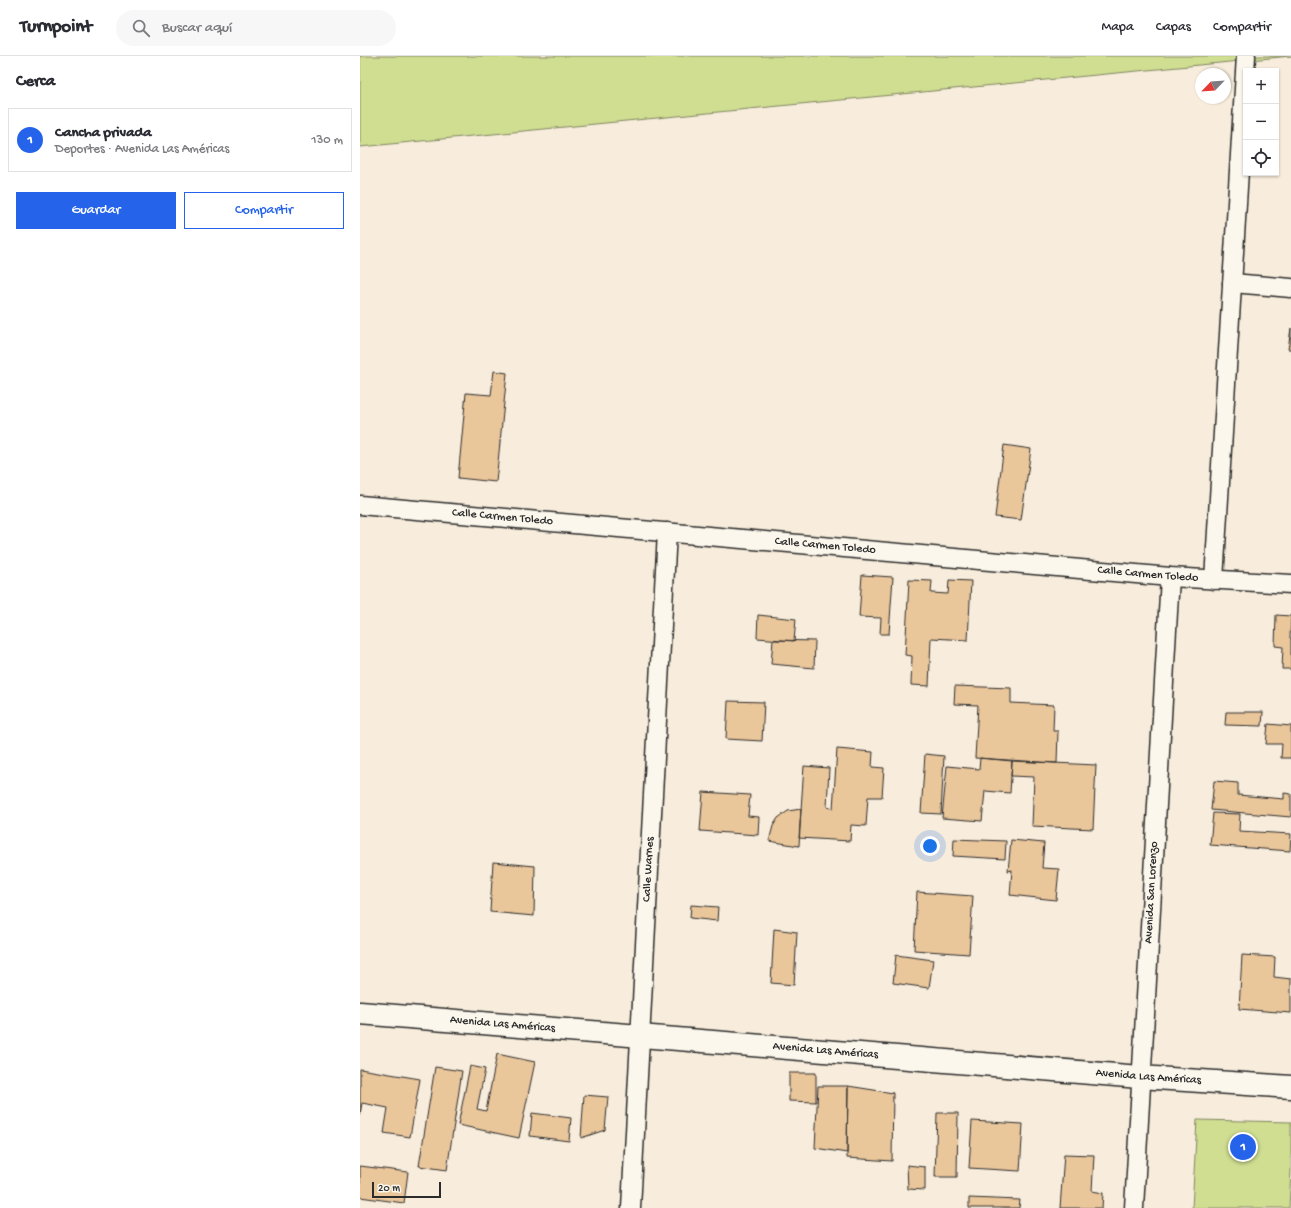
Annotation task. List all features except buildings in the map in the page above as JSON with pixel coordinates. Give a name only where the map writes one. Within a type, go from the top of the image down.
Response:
[{"type":"street","points":[[1214,580],[1246,56]]},
{"type":"street","points":[[1232,283],[1291,288]]},
{"type":"street","name":"Calle Carmen Toledo","points":[[360,505],[1170,577],[1291,584]]},
{"type":"street","name":"Calle Warnes","points":[[631,1208],[667,532]]},
{"type":"street","name":"Avenida San Lorenzo","points":[[1134,1208],[1140,1077],[1170,577]]},
{"type":"street","name":"Avenida Las Américas","points":[[360,1013],[1140,1077],[1291,1087]]},
{"type":"green space","points":[[360,56],[1291,56],[360,147]]},
{"type":"green space","points":[[1197,1120],[1291,1122],[1289,1208],[1192,1208]]},
{"type":"place","name":"Cancha privada","points":[[1243,1147]]}]
